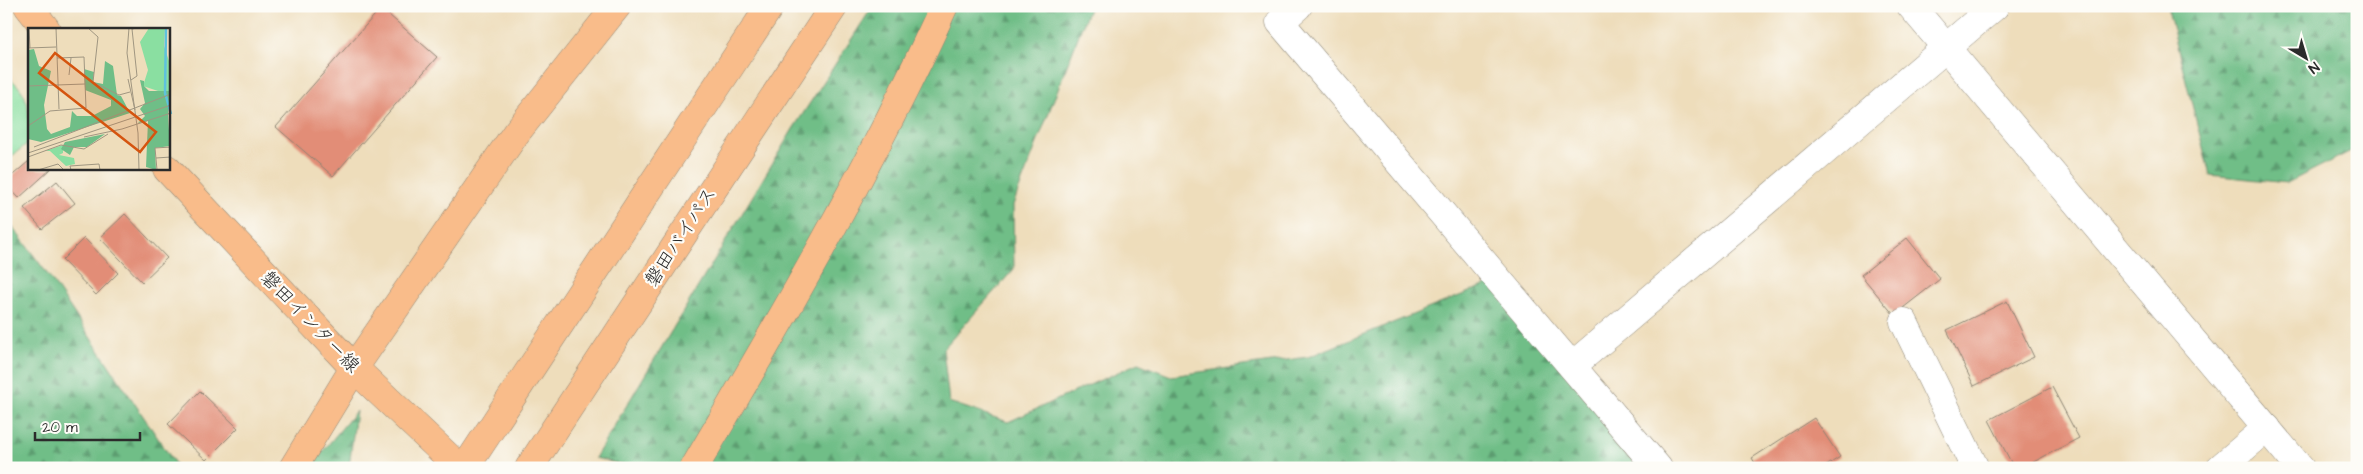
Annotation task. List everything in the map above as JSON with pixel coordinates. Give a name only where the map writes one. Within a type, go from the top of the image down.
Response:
[{"type":"main road","points":[[28,6],[45,28]]},
{"type":"main road","points":[[294,468],[354,368],[516,133],[617,6]]},
{"type":"main road","points":[[465,468],[770,6]]},
{"type":"main road","name":"磐田バイパス","points":[[534,460],[834,6]]},
{"type":"main road","points":[[694,468],[781,321],[910,80],[944,6]]},
{"type":"main road","name":"磐田インター線","points":[[168,170],[354,368],[460,468]]},
{"type":"street","points":[[1298,6],[1280,22],[1658,468]]},
{"type":"street","points":[[1911,6],[2300,468]]},
{"type":"street","points":[[1572,366],[1995,6]]},
{"type":"street","points":[[1904,322],[1975,468]]},
{"type":"street","points":[[2220,468],[2267,428]]},
{"type":"green space","points":[[873,6],[1090,6],[1013,205],[1014,269],[943,349],[949,402],[1008,422],[1138,363],[1171,376],[1308,357],[1499,280],[1658,468],[636,468],[595,458],[793,129]]},
{"type":"green space","points":[[2167,6],[2357,6],[2357,148],[2287,183],[2210,175]]},
{"type":"green space","points":[[6,76],[21,89],[25,97],[28,109],[28,143],[6,161]]},
{"type":"green space","points":[[6,218],[49,276],[178,468],[6,468]]},
{"type":"green space","points":[[356,411],[349,468],[309,468]]},
{"type":"building","points":[[381,8],[437,57],[333,176],[276,127]]},
{"type":"building","points":[[28,162],[28,170],[50,170],[19,198],[6,184],[6,181]]},
{"type":"building","points":[[57,181],[75,203],[42,229],[24,208]]},
{"type":"building","points":[[125,214],[167,258],[142,282],[100,238]]},
{"type":"building","points":[[84,238],[118,273],[96,295],[62,260]]},
{"type":"building","points":[[1907,238],[1940,279],[1894,315],[1861,275]]},
{"type":"building","points":[[2007,301],[2034,357],[1974,386],[1947,330]]},
{"type":"building","points":[[2052,387],[2079,438],[2022,468],[2014,468],[1989,420]]},
{"type":"building","points":[[200,391],[238,428],[206,460],[168,424]]},
{"type":"building","points":[[1814,418],[1840,457],[1823,468],[1758,468],[1752,458]]}]
